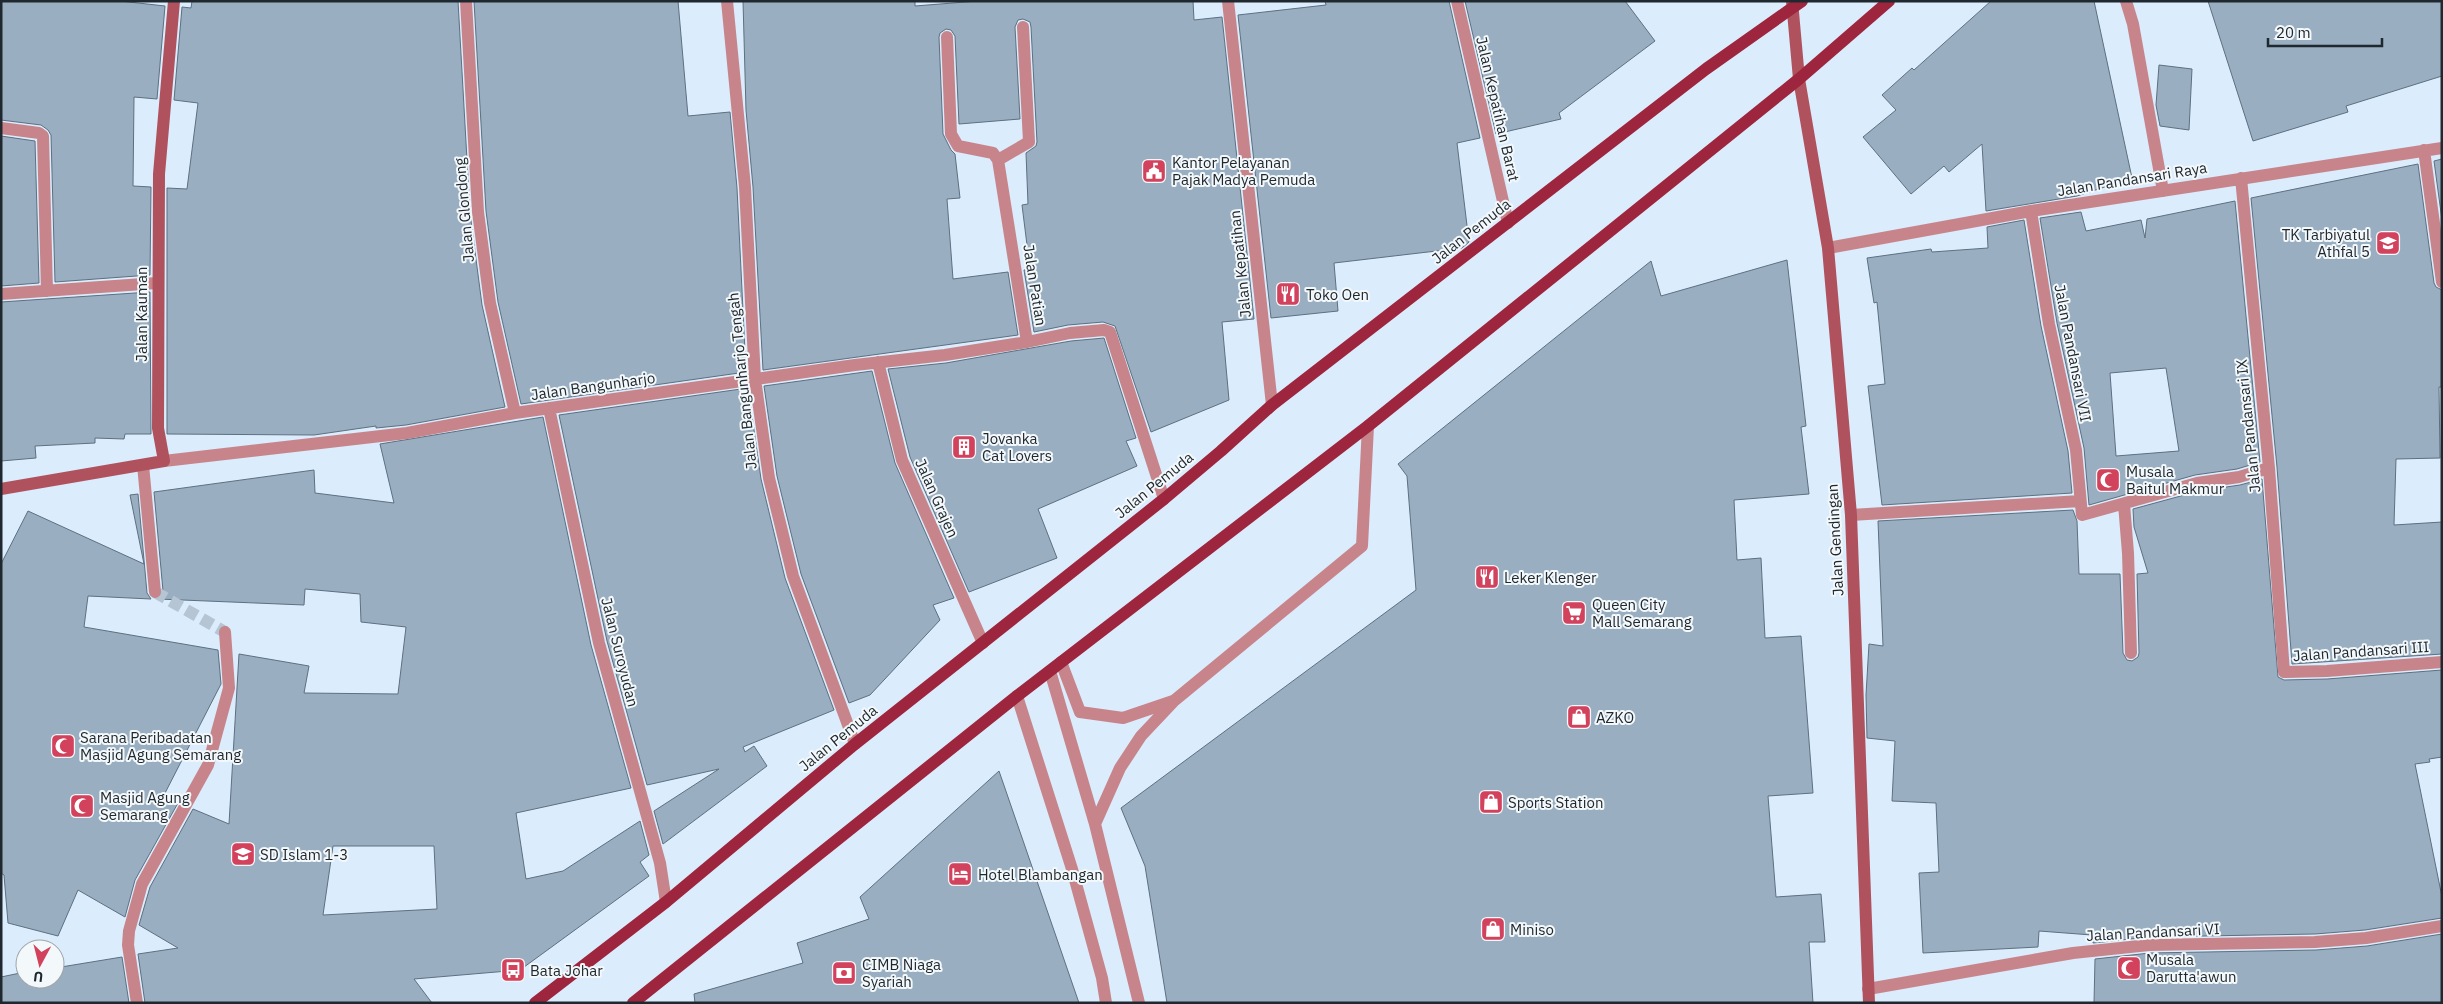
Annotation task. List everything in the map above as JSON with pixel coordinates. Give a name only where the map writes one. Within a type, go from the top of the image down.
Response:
[{"type":"main road","name":"Jalan Kauman","points":[[164,461],[158,428],[157,283],[159,174],[174,1]]},
{"type":"main road","points":[[633,1003],[1017,696],[1368,426],[1799,79],[1889,1]]},
{"type":"main road","name":"Jalan Pemuda","points":[[535,1003],[666,902],[855,744],[1164,499],[1222,451],[1272,405],[1706,69],[1796,3]]},
{"type":"main road","name":"Jalan Gendingan","points":[[1796,3],[1799,79],[1828,248],[1851,515],[1869,1003]]},
{"type":"main road","points":[[1,489],[164,461]]},
{"type":"street","name":"Jalan Glondong","points":[[466,1],[478,212],[490,303],[515,413]]},
{"type":"street","name":"Jalan Bangunharjo Tengah","points":[[727,1],[745,187],[755,379],[768,478],[794,576],[855,744]]},
{"type":"street","name":"Jalan Kepatihan","points":[[1228,1],[1272,405]]},
{"type":"street","name":"Jalan Kepatihan Barat","points":[[1457,1],[1508,223]]},
{"type":"street","points":[[2126,1],[2148,101],[2163,191]]},
{"type":"street","points":[[946,37],[951,134],[958,146],[993,153],[998,160],[1029,142],[1023,27]]},
{"type":"street","points":[[1,128],[39,133],[43,136],[47,291]]},
{"type":"street","name":"Jalan Pandansari Raya","points":[[1828,248],[2031,211],[2442,148]]},
{"type":"street","points":[[2424,150],[2442,282]]},
{"type":"street","name":"Jalan Patian","points":[[998,160],[1027,342],[1070,333],[1104,330],[1110,332],[1164,499]]},
{"type":"street","name":"Jalan Pandansari IX","points":[[2241,178],[2269,468],[2284,672]]},
{"type":"street","name":"Jalan Pandansari VII","points":[[2031,211],[2049,324],[2076,450],[2080,501]]},
{"type":"street","points":[[1,294],[157,283]]},
{"type":"street","name":"Jalan Bangunharjo","points":[[164,461],[407,433],[549,408],[1027,342]]},
{"type":"street","name":"Jalan Grajen","points":[[878,362],[902,460],[983,643]]},
{"type":"street","name":"Jalan Suroyudan","points":[[549,408],[599,643],[660,863],[666,902]]},
{"type":"street","points":[[1095,824],[1120,768],[1141,736],[1175,700],[1362,546],[1368,426]]},
{"type":"street","points":[[143,464],[155,592]]},
{"type":"street","points":[[1851,515],[2080,501],[2082,515],[2197,483],[2239,477],[2269,468]]},
{"type":"street","points":[[2124,504],[2128,553],[2131,653]]},
{"type":"street","points":[[137,1003],[128,945],[129,931],[142,884],[208,765],[229,688],[225,632]]},
{"type":"street","points":[[1061,662],[1080,712],[1123,718],[1175,700]]},
{"type":"street","name":"Jalan Pandansari III","points":[[2284,672],[2327,671],[2442,662]]},
{"type":"street","points":[[1050,671],[1095,824],[1139,1003]]},
{"type":"street","points":[[1017,696],[1072,869],[1102,978],[1106,1003]]},
{"type":"street","name":"Jalan Pandansari VI","points":[[1868,989],[2073,952],[2149,945],[2315,942],[2366,938],[2442,926]]},
{"type":"building","points":[[1,1],[120,1],[165,6],[157,99],[134,97],[133,186],[151,187],[150,275],[55,282],[51,135],[41,125],[1,120]]},
{"type":"building","points":[[192,1],[458,1],[470,213],[482,305],[505,407],[406,425],[376,428],[376,426],[314,435],[167,434],[167,188],[187,189],[198,103],[174,100],[182,7],[191,8]]},
{"type":"building","points":[[474,1],[678,1],[688,116],[730,112],[737,188],[746,372],[521,404],[498,302],[486,211]]},
{"type":"building","points":[[743,1],[915,1],[915,6],[978,1],[1193,1],[1194,20],[1222,17],[1254,319],[1222,322],[1229,400],[1151,432],[1115,326],[1103,322],[1068,325],[1034,332],[1024,270],[1030,269],[1022,205],[1028,204],[1026,153],[1036,146],[1037,142],[1031,27],[1030,22],[1023,19],[1018,20],[1015,27],[1020,119],[959,124],[955,36],[951,30],[946,29],[940,33],[939,37],[943,134],[955,154],[960,198],[947,199],[953,279],[1008,272],[1018,335],[763,370],[753,187],[746,110]]},
{"type":"building","points":[[1325,1],[1449,1],[1480,138],[1457,143],[1469,242],[1462,248],[1334,263],[1338,311],[1271,318],[1238,15],[1326,5]]},
{"type":"building","points":[[1465,1],[1625,1],[1655,41],[1559,113],[1561,119],[1496,134]]},
{"type":"building","points":[[1991,1],[2094,1],[2132,178],[2077,196],[1986,211],[1982,144],[1949,172],[1944,166],[1911,194],[1863,137],[1896,110],[1882,95],[1912,68],[1914,70]]},
{"type":"building","points":[[2208,1],[2442,1],[2442,76],[2346,106],[2348,112],[2253,141]]},
{"type":"building","points":[[2159,65],[2192,69],[2189,130],[2160,126],[2156,105]]},
{"type":"building","points":[[1,136],[35,141],[39,283],[1,286]]},
{"type":"building","points":[[2442,159],[2442,220],[2434,161]]},
{"type":"building","points":[[2418,164],[2434,283],[2436,287],[2442,290],[2442,387],[2439,387],[2440,458],[2396,459],[2394,525],[2442,522],[2442,654],[2292,664],[2277,467],[2251,198]]},
{"type":"building","points":[[2235,201],[2260,462],[2237,469],[2195,475],[2089,505],[2084,448],[2057,323],[2040,218],[2081,212],[2086,231],[2141,220],[2145,238],[2147,219]],"holes":[[[2166,368],[2179,451],[2116,456],[2110,373]]]},
{"type":"building","points":[[2024,220],[2041,326],[2068,451],[2072,493],[1882,505],[1868,386],[1885,384],[1877,302],[1874,303],[1867,258],[1931,249],[1932,252],[1988,248],[1987,227]]},
{"type":"building","name":"Queen City Mall Semarang","points":[[1787,260],[1806,426],[1801,427],[1809,494],[1734,500],[1737,560],[1761,558],[1765,638],[1801,636],[1813,793],[1768,796],[1776,897],[1821,894],[1825,942],[1809,942],[1813,1003],[1167,1003],[1145,866],[1121,808],[1416,590],[1407,476],[1398,464],[1651,261],[1661,296]]},
{"type":"building","points":[[150,292],[151,434],[125,434],[124,439],[95,438],[95,443],[35,446],[36,458],[1,461],[1,302]]},
{"type":"building","points":[[1104,338],[1136,438],[1126,441],[1137,466],[1038,509],[1057,558],[969,592],[910,457],[888,369],[946,363],[1071,341]]},
{"type":"building","points":[[872,371],[895,463],[954,598],[933,605],[940,620],[870,695],[849,703],[801,574],[777,476],[764,386]]},
{"type":"building","points":[[748,388],[761,479],[785,578],[834,710],[743,747],[745,752],[754,746],[767,766],[663,844],[654,811],[719,769],[647,785],[607,641],[559,415]]},
{"type":"building","points":[[543,417],[591,645],[631,788],[516,813],[526,879],[563,871],[640,821],[649,855],[640,862],[649,876],[520,970],[414,979],[432,1003],[145,1003],[138,954],[178,948],[139,925],[150,887],[193,809],[229,824],[239,654],[309,666],[304,693],[398,694],[406,627],[361,622],[360,594],[305,589],[304,605],[158,599],[163,591],[154,492],[314,470],[315,493],[394,503],[380,444]],"holes":[[[333,846],[434,846],[437,909],[323,915]]]},
{"type":"building","points":[[2262,479],[2278,677],[2284,680],[2327,679],[2442,670],[2442,757],[2429,759],[2430,762],[2415,764],[2442,897],[2442,918],[2365,930],[2315,934],[2149,937],[2093,943],[2092,935],[2039,931],[2038,947],[1923,953],[1919,873],[1939,872],[1936,803],[1892,801],[1895,741],[1867,738],[1866,695],[1869,644],[1883,646],[1878,521],[2073,510],[2077,521],[2079,574],[2120,574],[2123,653],[2127,660],[2132,661],[2138,657],[2139,653],[2137,574],[2148,573],[2134,527],[2133,509],[2199,491],[2240,485]]},
{"type":"building","name":"Masjid Agung Semarang","points":[[138,494],[147,593],[151,599],[88,596],[84,627],[218,650],[221,684],[163,797],[178,803],[135,880],[125,917],[78,890],[58,936],[8,923],[4,875],[1,873],[1,564],[28,511],[144,564],[130,495]]},
{"type":"building","points":[[999,771],[1079,1003],[695,1003],[694,994],[803,963],[797,943],[869,919],[860,897]]},
{"type":"building","points":[[2442,934],[2442,1003],[2094,1003],[2095,959],[2150,953],[2316,950],[2367,946]]},
{"type":"building","points":[[122,957],[129,1003],[1,1003],[1,977],[15,974],[15,989],[65,989],[65,966]]},
{"type":"tunnel","points":[[155,592],[225,632]]},
{"type":"place","name":"Kantor Pelayanan Pajak Madya Pemuda","points":[[1154,171]]},
{"type":"place","name":"TK Tarbiyatul Athfal 5","points":[[2388,243]]},
{"type":"place","name":"Toko Oen","points":[[1288,294]]},
{"type":"place","name":"Jovanka Cat Lovers","points":[[964,447]]},
{"type":"place","name":"Musala Baitul Makmur","points":[[2108,480]]},
{"type":"place","name":"Leker Klenger","points":[[1487,577]]},
{"type":"place","name":"Queen City Mall Semarang","points":[[1574,613]]},
{"type":"place","name":"AZKO","points":[[1579,717]]},
{"type":"place","name":"Sarana Peribadatan Masjid Agung Semarang","points":[[63,746]]},
{"type":"place","name":"Sports Station","points":[[1491,802]]},
{"type":"place","name":"Masjid Agung Semarang","points":[[82,806]]},
{"type":"place","name":"SD Islam 1-3","points":[[243,854]]},
{"type":"place","name":"Hotel Blambangan","points":[[960,874]]},
{"type":"place","name":"Miniso","points":[[1493,929]]},
{"type":"place","name":"Musala Darutta'awun","points":[[2129,968]]},
{"type":"place","name":"Bata Johar","points":[[513,970]]},
{"type":"place","name":"CIMB Niaga Syariah","points":[[844,973]]}]
